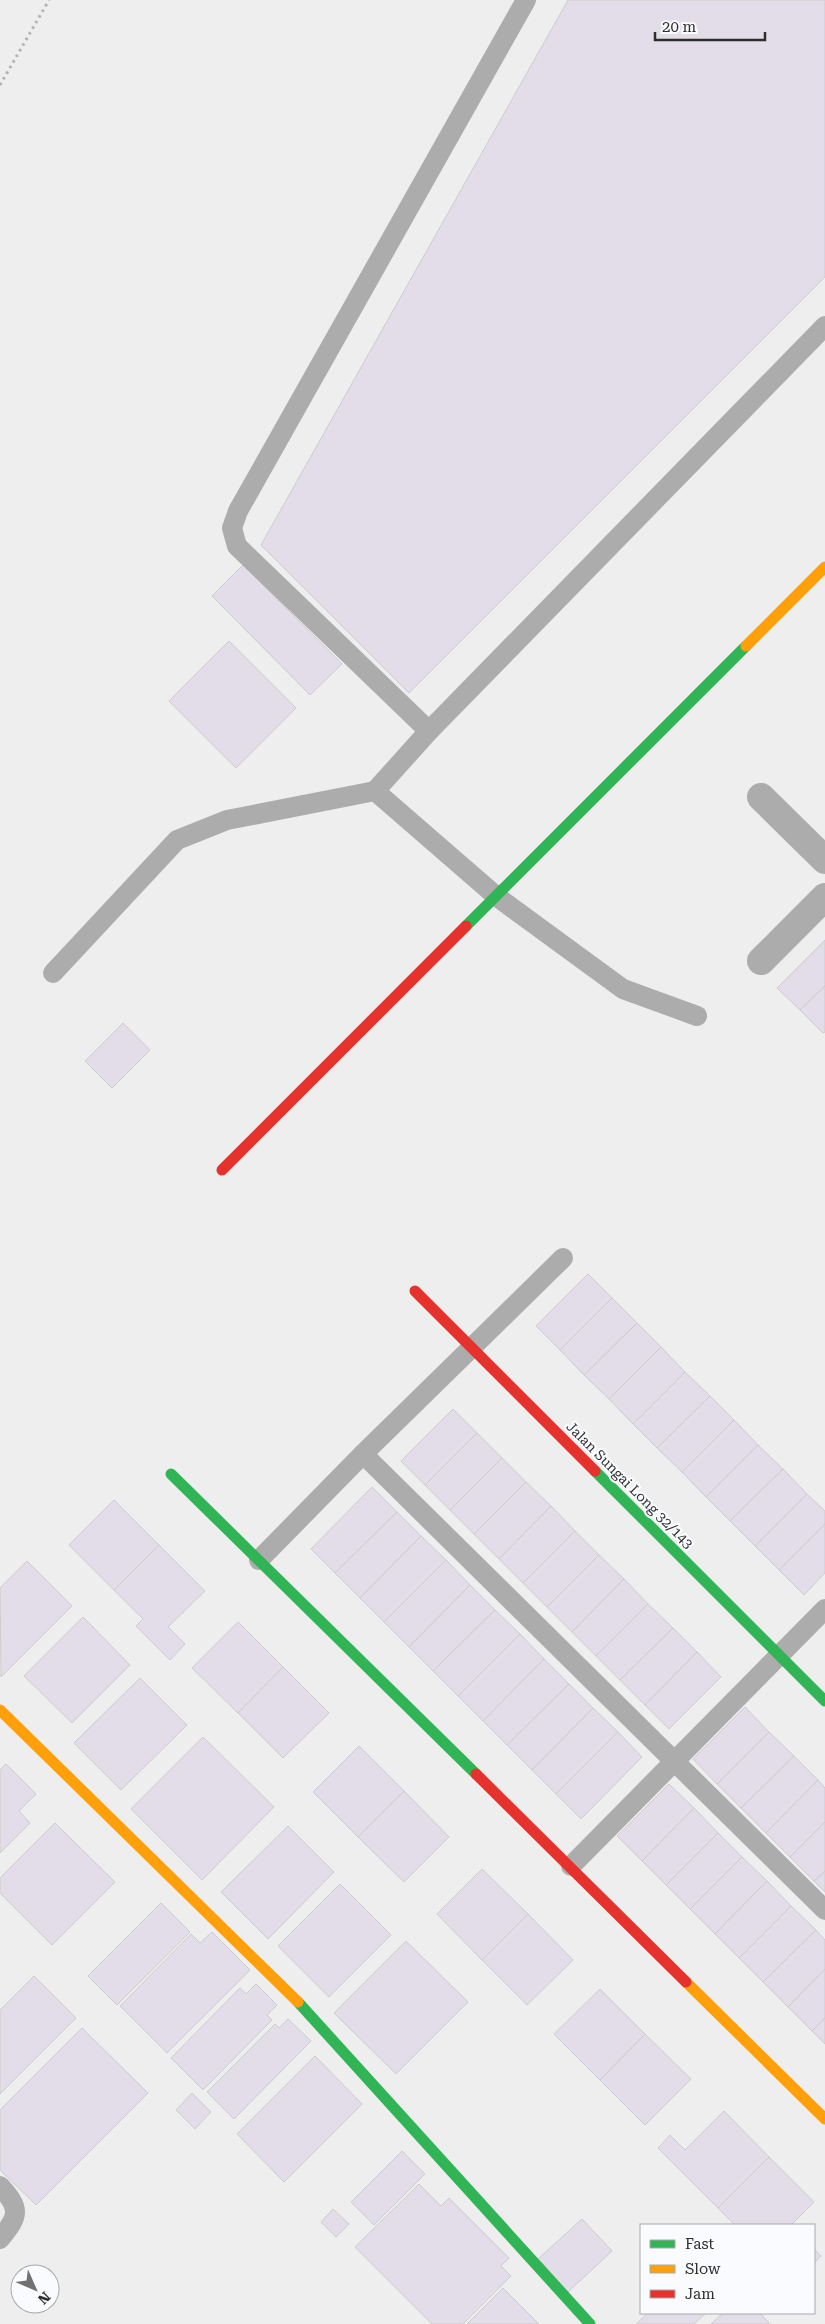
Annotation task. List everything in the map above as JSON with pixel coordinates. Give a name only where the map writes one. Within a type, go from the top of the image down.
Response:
[{"type":"street","points":[[222,1170],[825,568]]},
{"type":"street","points":[[761,796],[825,860]]},
{"type":"street","points":[[760,961],[825,897]]},
{"type":"street","name":"Jalan Sungai Long 32/143","points":[[415,1290],[825,1701]]},
{"type":"street","points":[[171,1474],[571,1866],[825,2119]]},
{"type":"street","points":[[0,1710],[304,2008],[590,2324]]},
{"type":"lane","points":[[429,731],[236,546],[232,528],[243,502],[526,0]]},
{"type":"lane","points":[[52,974],[177,840],[227,820],[374,792],[429,731],[825,326]]},
{"type":"lane","points":[[374,792],[496,896],[623,989],[697,1016]]},
{"type":"lane","points":[[259,1560],[363,1454],[563,1258]]},
{"type":"lane","points":[[363,1454],[825,1910]]},
{"type":"lane","points":[[571,1866],[825,1609]]},
{"type":"lane","points":[[0,2186],[16,2209],[15,2221],[0,2239]]},
{"type":"path","points":[[0,85],[49,0]]},
{"type":"building","points":[[568,0],[825,0],[825,277],[409,693],[261,545]]},
{"type":"building","points":[[243,565],[342,664],[310,695],[212,596]]},
{"type":"building","points":[[229,641],[296,708],[236,768],[169,701]]},
{"type":"building","points":[[825,940],[825,986],[800,1010],[777,988]]},
{"type":"building","points":[[825,986],[825,1032],[823,1033],[800,1010]]},
{"type":"building","points":[[123,1023],[150,1050],[112,1088],[85,1061]]},
{"type":"building","points":[[588,1274],[612,1298],[560,1350],[536,1326]]},
{"type":"building","points":[[612,1298],[637,1323],[584,1375],[560,1350]]},
{"type":"building","points":[[637,1323],[661,1347],[609,1399],[584,1375]]},
{"type":"building","points":[[661,1347],[685,1372],[633,1424],[609,1399]]},
{"type":"building","points":[[685,1372],[710,1396],[657,1448],[633,1424]]},
{"type":"building","points":[[710,1396],[734,1420],[682,1472],[657,1448]]},
{"type":"building","points":[[453,1409],[477,1433],[425,1485],[401,1461]]},
{"type":"building","points":[[734,1420],[758,1445],[706,1497],[682,1472]]},
{"type":"building","points":[[477,1433],[502,1458],[450,1510],[425,1485]]},
{"type":"building","points":[[758,1445],[783,1469],[730,1521],[706,1497]]},
{"type":"building","points":[[502,1458],[526,1482],[474,1534],[450,1510]]},
{"type":"building","points":[[783,1469],[807,1494],[755,1546],[730,1521]]},
{"type":"building","points":[[526,1482],[551,1506],[499,1559],[474,1534]]},
{"type":"building","points":[[372,1487],[397,1512],[335,1573],[311,1549]]},
{"type":"building","points":[[807,1494],[825,1511],[825,1524],[779,1570],[755,1546]]},
{"type":"building","points":[[114,1500],[159,1545],[114,1590],[69,1545]]},
{"type":"building","points":[[551,1506],[575,1531],[523,1583],[499,1559]]},
{"type":"building","points":[[397,1512],[421,1536],[360,1598],[335,1573]]},
{"type":"building","points":[[825,1524],[825,1573],[804,1595],[779,1570]]},
{"type":"building","points":[[575,1531],[599,1555],[547,1607],[523,1583]]},
{"type":"building","points":[[421,1536],[446,1560],[384,1622],[360,1598]]},
{"type":"building","points":[[159,1545],[205,1591],[168,1627],[185,1644],[170,1660],[136,1626],[143,1619],[114,1590]]},
{"type":"building","points":[[599,1555],[624,1579],[572,1632],[547,1607]]},
{"type":"building","points":[[446,1560],[470,1585],[409,1647],[384,1622]]},
{"type":"building","points":[[27,1561],[72,1606],[1,1677],[0,1588]]},
{"type":"building","points":[[624,1579],[648,1604],[596,1656],[572,1632]]},
{"type":"building","points":[[470,1585],[495,1610],[433,1671],[409,1647]]},
{"type":"building","points":[[648,1604],[673,1628],[620,1680],[596,1656]]},
{"type":"building","points":[[495,1610],[520,1634],[458,1696],[433,1671]]},
{"type":"building","points":[[83,1617],[130,1665],[72,1723],[24,1676]]},
{"type":"building","points":[[238,1622],[283,1667],[238,1713],[192,1668]]},
{"type":"building","points":[[673,1628],[697,1652],[645,1705],[620,1680]]},
{"type":"building","points":[[520,1634],[544,1659],[483,1721],[458,1696]]},
{"type":"building","points":[[697,1652],[721,1677],[669,1729],[645,1705]]},
{"type":"building","points":[[544,1659],[569,1684],[507,1745],[483,1721]]},
{"type":"building","points":[[283,1667],[329,1713],[283,1758],[238,1713]]},
{"type":"building","points":[[140,1678],[187,1725],[121,1790],[74,1743]]},
{"type":"building","points":[[569,1684],[593,1708],[532,1770],[507,1745]]},
{"type":"building","points":[[745,1707],[769,1732],[717,1784],[693,1759]]},
{"type":"building","points":[[593,1708],[618,1732],[556,1794],[532,1770]]},
{"type":"building","points":[[618,1732],[642,1757],[581,1819],[556,1794]]},
{"type":"building","points":[[769,1732],[794,1756],[741,1808],[717,1784]]},
{"type":"building","points":[[203,1737],[274,1807],[202,1880],[131,1809]]},
{"type":"building","points":[[359,1746],[404,1791],[358,1837],[313,1792]]},
{"type":"building","points":[[794,1756],[818,1780],[766,1833],[741,1808]]},
{"type":"building","points":[[6,1764],[36,1794],[19,1811],[30,1823],[0,1853],[0,1770]]},
{"type":"building","points":[[818,1780],[825,1788],[825,1822],[790,1857],[766,1833]]},
{"type":"building","points":[[669,1784],[694,1808],[642,1861],[617,1836]]},
{"type":"building","points":[[404,1791],[449,1837],[404,1882],[358,1837]]},
{"type":"building","points":[[694,1808],[718,1833],[666,1885],[642,1861]]},
{"type":"building","points":[[825,1822],[825,1871],[814,1881],[790,1857]]},
{"type":"building","points":[[55,1823],[115,1882],[52,1945],[0,1893],[0,1878]]},
{"type":"building","points":[[288,1826],[334,1872],[268,1939],[221,1892]]},
{"type":"building","points":[[718,1833],[742,1857],[690,1909],[666,1885]]},
{"type":"building","points":[[742,1857],[767,1881],[715,1934],[690,1909]]},
{"type":"building","points":[[482,1869],[528,1914],[482,1960],[437,1914]]},
{"type":"building","points":[[825,1871],[825,1892],[814,1881]]},
{"type":"building","points":[[767,1881],[791,1906],[739,1958],[715,1934]]},
{"type":"building","points":[[340,1884],[391,1935],[329,1997],[278,1946]]},
{"type":"building","points":[[161,1903],[190,1932],[117,2005],[88,1976]]},
{"type":"building","points":[[791,1906],[816,1930],[763,1982],[739,1958]]},
{"type":"building","points":[[528,1914],[573,1960],[527,2005],[482,1960]]},
{"type":"building","points":[[816,1930],[825,1940],[825,1969],[788,2007],[763,1982]]},
{"type":"building","points":[[212,1932],[250,1970],[167,2053],[120,2006],[191,1934],[200,1943]]},
{"type":"building","points":[[406,1941],[468,2002],[396,2074],[334,2013]]},
{"type":"building","points":[[825,1969],[825,2018],[812,2031],[788,2007]]},
{"type":"building","points":[[34,1976],[76,2018],[0,2094],[0,2010]]},
{"type":"building","points":[[256,1984],[277,2005],[267,2015],[272,2020],[203,2090],[171,2058],[240,1988],[246,1994]]},
{"type":"building","points":[[600,1989],[645,2034],[600,2080],[554,2034]]},
{"type":"building","points":[[825,2018],[825,2044],[812,2031]]},
{"type":"building","points":[[288,2019],[311,2041],[234,2119],[207,2092],[275,2024],[279,2028]]},
{"type":"building","points":[[82,2028],[148,2093],[36,2205],[0,2170],[0,2110]]},
{"type":"building","points":[[645,2034],[691,2079],[645,2125],[600,2080]]},
{"type":"building","points":[[315,2056],[362,2104],[284,2182],[237,2134]]},
{"type":"building","points":[[192,2093],[211,2112],[195,2129],[176,2110]]},
{"type":"building","points":[[724,2111],[769,2157],[718,2208],[658,2148],[670,2135],[685,2150]]},
{"type":"building","points":[[402,2151],[425,2174],[374,2225],[351,2202]]},
{"type":"building","points":[[769,2157],[814,2202],[792,2224],[734,2224],[718,2208]]},
{"type":"building","points":[[419,2184],[441,2206],[449,2198],[509,2258],[501,2266],[511,2276],[463,2324],[432,2324],[355,2247]]},
{"type":"building","points":[[333,2209],[349,2224],[336,2237],[321,2222]]},
{"type":"building","points":[[582,2219],[612,2251],[568,2292],[538,2259]]},
{"type":"building","points":[[815,2250],[821,2256],[815,2262]]},
{"type":"building","points":[[503,2288],[539,2324],[467,2324]]},
{"type":"building","points":[[647,2314],[705,2314],[694,2324],[636,2324]]},
{"type":"building","points":[[722,2314],[761,2314],[770,2324],[711,2324]]},
{"type":"traffic: fast","points":[[466,926],[746,646]]},
{"type":"traffic: fast","points":[[595,1471],[825,1701]]},
{"type":"traffic: fast","points":[[171,1474],[476,1774]]},
{"type":"traffic: fast","points":[[298,2002],[590,2324]]},
{"type":"traffic: slow","points":[[746,646],[825,567]]},
{"type":"traffic: slow","points":[[0,1710],[298,2002]]},
{"type":"traffic: slow","points":[[686,1982],[825,2119]]},
{"type":"traffic: jam","points":[[222,1170],[466,926]]},
{"type":"traffic: jam","points":[[415,1291],[595,1471]]},
{"type":"traffic: jam","points":[[476,1774],[686,1982]]}]
